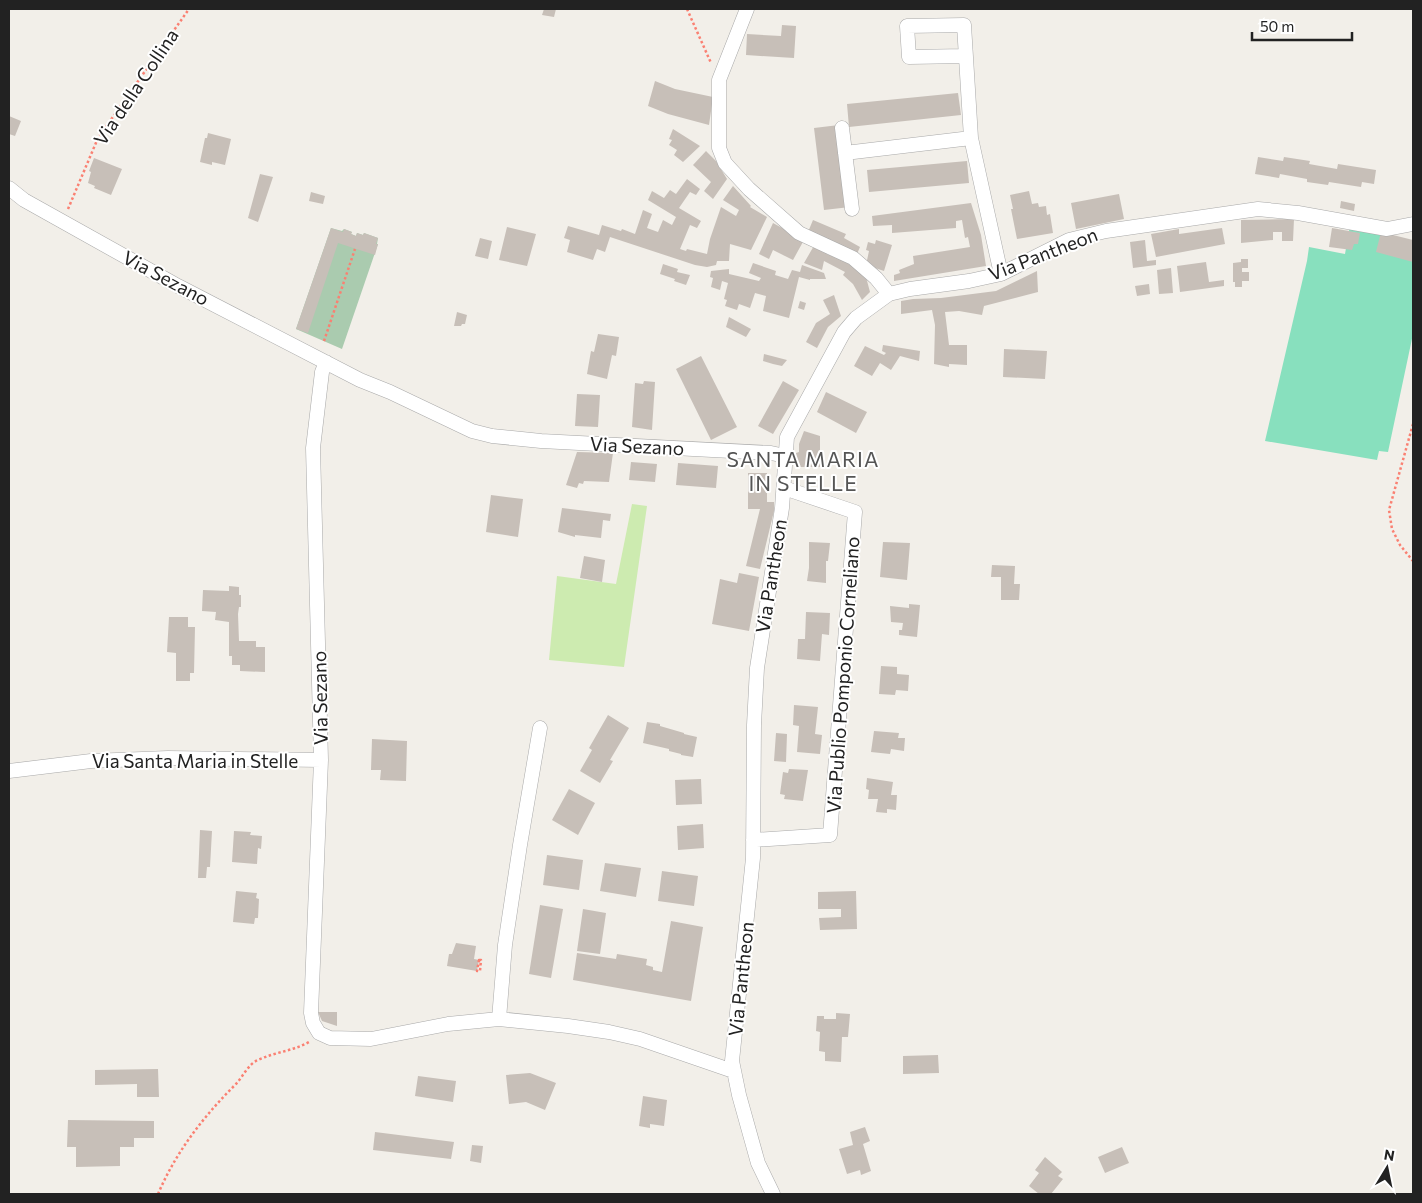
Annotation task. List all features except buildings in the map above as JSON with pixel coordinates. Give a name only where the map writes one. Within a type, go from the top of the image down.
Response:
[{"type":"street","points":[[747,9],[719,80],[719,148],[725,163],[749,189],[799,234],[853,258],[876,278],[889,294]]},
{"type":"street","points":[[965,56],[909,57],[907,26],[964,25],[971,138],[1001,274]]},
{"type":"street","points":[[842,128],[852,209]]},
{"type":"street","points":[[845,153],[971,138]]},
{"type":"street","name":"Via Sezano","points":[[9,188],[24,200],[178,286],[360,380],[390,392],[472,431],[492,436],[540,441],[771,453],[785,456]]},
{"type":"street","name":"Via Pantheon","points":[[773,1194],[758,1163],[738,1095],[732,1061],[752,868],[757,668],[784,488],[787,437],[844,332],[856,318],[889,294],[1001,274],[1070,240],[1106,231],[1258,209],[1298,213],[1387,229],[1413,224]]},
{"type":"street","name":"Via Sezano","points":[[319,1033],[313,1023],[311,1013],[321,760],[313,448],[322,372],[326,362]]},
{"type":"street","name":"Via Publio Pomponio Corneliano","points":[[753,840],[830,835],[855,512],[784,488]]},
{"type":"street","points":[[499,1019],[505,945],[540,728]]},
{"type":"street","name":"Via Santa Maria in Stelle","points":[[9,771],[91,761],[168,758],[321,760]]},
{"type":"street","points":[[319,1033],[330,1038],[371,1039],[448,1024],[499,1019],[609,1032],[640,1039],[734,1071]]},
{"type":"path","name":"Via della Collina","points":[[62,222],[98,138],[190,9]]},
{"type":"path","points":[[687,9],[719,80]]},
{"type":"path","points":[[324,341],[355,249]]},
{"type":"path","points":[[1413,424],[1389,510],[1392,529],[1400,546],[1413,561]]},
{"type":"path","points":[[158,1194],[185,1142],[257,1060],[302,1046],[310,1042],[319,1033]]},
{"type":"green space","points":[[1350,225],[1413,242],[1413,334],[1388,452],[1379,451],[1377,460],[1265,441],[1309,247],[1345,254]]},
{"type":"green space","points":[[331,228],[342,231],[344,229],[356,236],[357,233],[363,235],[364,233],[378,238],[378,244],[342,349],[296,329]]},
{"type":"green space","points":[[632,504],[647,506],[624,667],[549,660],[557,576],[616,584]]},
{"type":"district","name":"SANTA MARIA IN STELLE","points":[[803,472]]}]
